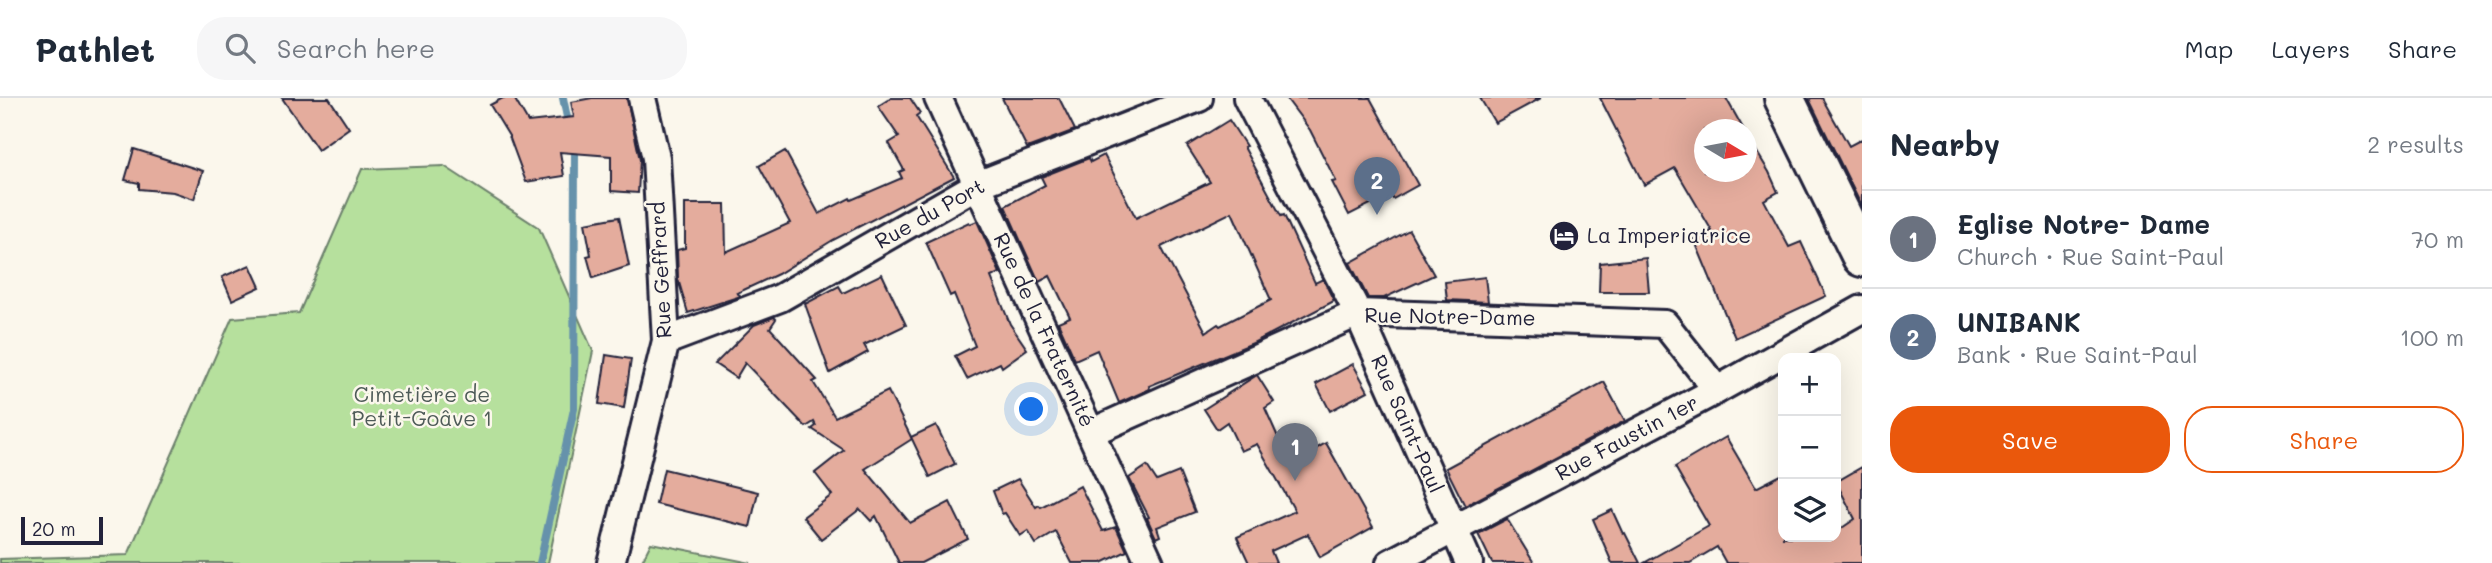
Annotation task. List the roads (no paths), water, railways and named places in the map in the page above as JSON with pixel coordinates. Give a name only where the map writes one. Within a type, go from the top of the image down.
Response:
[{"type":"street","name":"Rue Geffrard","points":[[611,563],[666,341],[656,158],[642,98]]},
{"type":"street","name":"Rue de la Fraternité","points":[[938,98],[1150,563]]},
{"type":"street","name":"Rue du Port","points":[[666,341],[780,298],[977,185],[1199,98]]},
{"type":"street","name":"Rue Saint-Paul","points":[[1247,98],[1358,313],[1469,563]]},
{"type":"street","points":[[1784,98],[1862,257]]},
{"type":"street","name":"Rue Faustin 1er","points":[[1390,563],[1717,390],[1862,309]]},
{"type":"street","name":"Rue Notre-Dame","points":[[1092,432],[1358,313],[1665,324],[1717,390]]},
{"type":"waterway","points":[[563,98],[569,127]]},
{"type":"waterway","points":[[540,563],[574,409],[575,154],[572,143]]},
{"type":"place","name":"UNIBANK","points":[[1377,215]]},
{"type":"place","name":"La Imperiatrice","points":[[1564,236]]},
{"type":"place","name":"Eglise Notre- Dame","points":[[1295,481]]},
{"type":"park label","name":"Cimetière de Petit-Goâve 1","points":[[422,407]]}]
